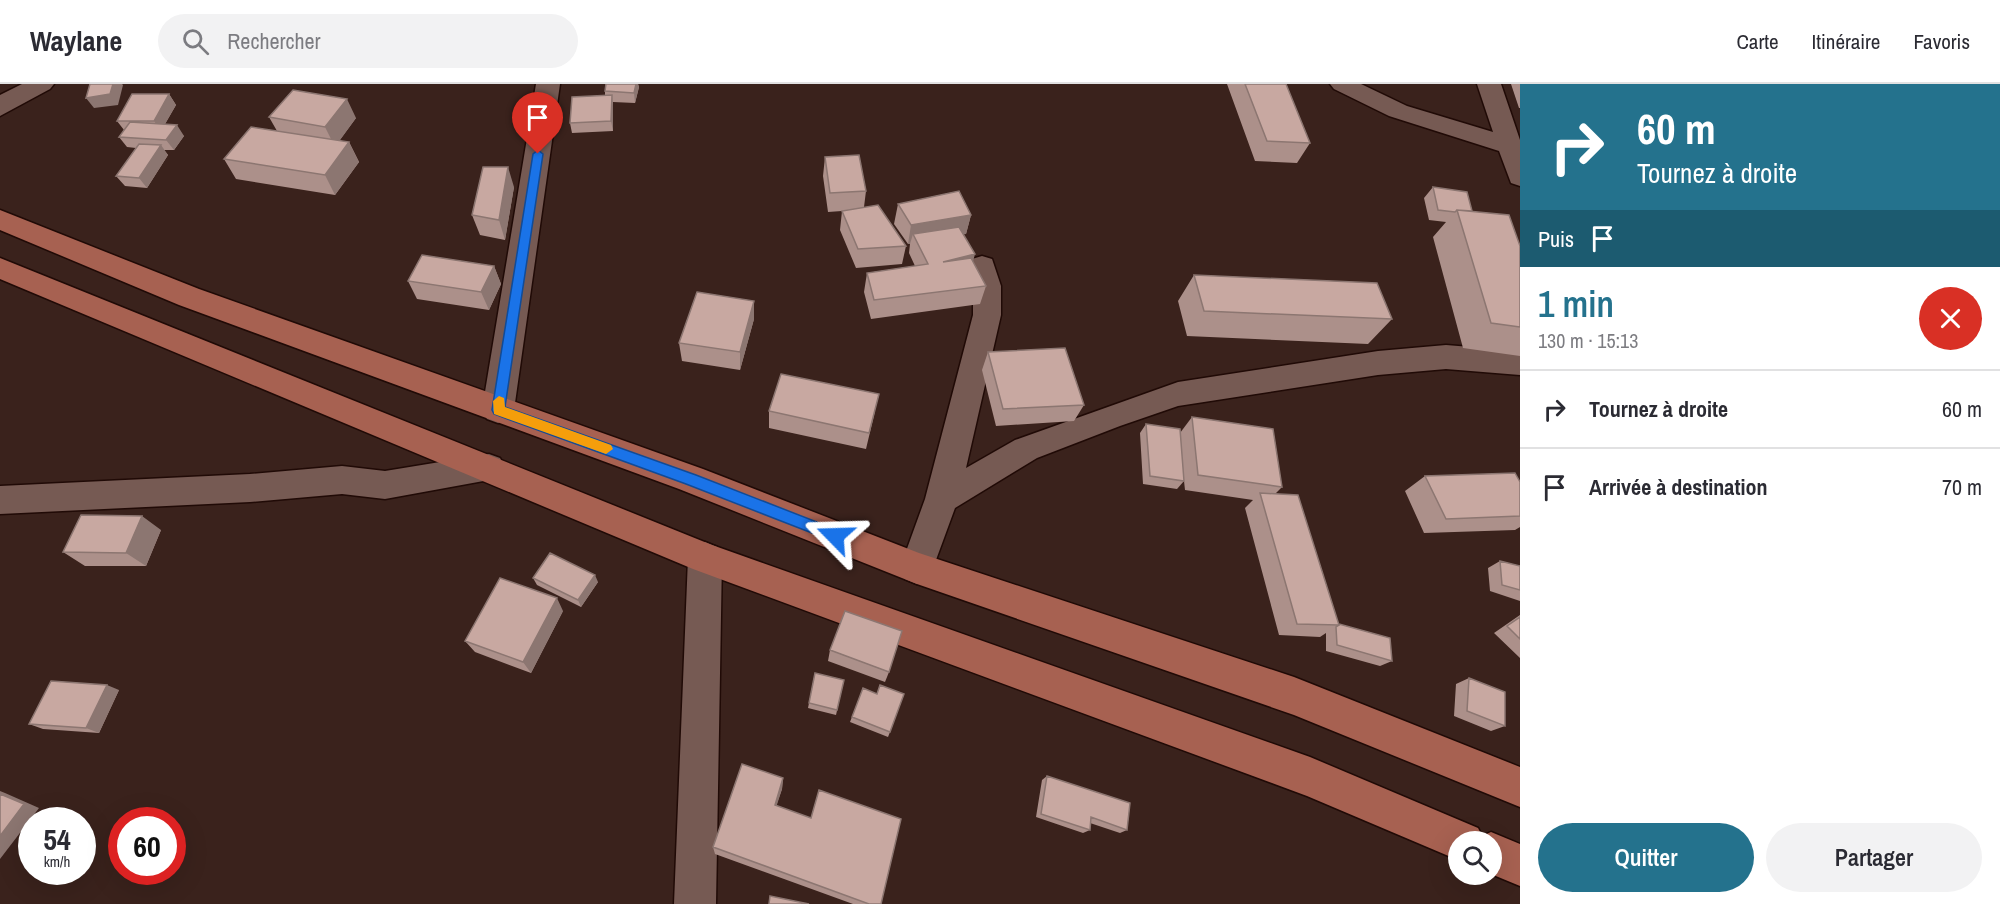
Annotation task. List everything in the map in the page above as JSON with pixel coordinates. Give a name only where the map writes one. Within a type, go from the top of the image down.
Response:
[{"type":"main road","points":[[0,219],[189,297],[691,480],[917,568],[1294,696],[1520,787]]},
{"type":"main road","points":[[0,268],[705,558],[1310,777],[1448,835]]},
{"type":"main road","points":[[1502,858],[1520,865]]},
{"type":"street","points":[[0,108],[11,98],[42,84]]},
{"type":"street","points":[[498,410],[548,84]]},
{"type":"street","points":[[1342,84],[1398,111],[1510,146]]},
{"type":"street","points":[[1489,84],[1520,177]]},
{"type":"street","points":[[917,568],[942,500],[987,315],[987,286],[982,266]]},
{"type":"street","points":[[942,500],[1026,449],[1178,394],[1416,358],[1446,357],[1520,363]]},
{"type":"street","points":[[0,500],[250,488],[342,480],[385,485],[489,468]]},
{"type":"street","points":[[695,904],[705,558]]},
{"type":"building","points":[[90,84],[113,84],[110,94],[86,98]]},
{"type":"building","points":[[606,84],[636,84],[634,93],[605,91]]},
{"type":"building","points":[[1245,84],[1286,84],[1310,143],[1267,141]]},
{"type":"building","points":[[293,90],[347,99],[325,127],[269,117]]},
{"type":"building","points":[[132,94],[169,94],[154,121],[117,121]]},
{"type":"building","points":[[612,95],[611,121],[570,123],[572,97]]},
{"type":"building","points":[[130,122],[177,125],[166,140],[119,137]]},
{"type":"building","points":[[251,127],[349,142],[325,175],[224,159]]},
{"type":"building","points":[[139,144],[161,145],[139,178],[116,176]]},
{"type":"building","points":[[859,155],[866,191],[830,193],[825,157]]},
{"type":"building","points":[[483,167],[508,167],[499,220],[472,215]]},
{"type":"building","points":[[1433,187],[1467,192],[1472,211],[1438,210]]},
{"type":"building","points":[[959,191],[971,215],[911,225],[898,204]]},
{"type":"building","points":[[878,205],[906,246],[858,249],[842,211]]},
{"type":"building","points":[[1457,210],[1509,215],[1520,246],[1520,327],[1491,323]]},
{"type":"building","points":[[959,227],[975,254],[943,262],[971,258],[986,286],[874,300],[867,273],[928,264],[913,234]]},
{"type":"building","points":[[422,255],[494,266],[481,292],[408,281]]},
{"type":"building","points":[[1194,275],[1377,283],[1392,319],[1204,311]]},
{"type":"building","points":[[697,292],[754,301],[740,352],[679,343]]},
{"type":"building","points":[[1065,348],[1084,405],[1003,409],[988,352]]},
{"type":"building","points":[[781,374],[879,394],[869,433],[769,411]]},
{"type":"building","points":[[1192,417],[1273,429],[1282,487],[1198,475]]},
{"type":"building","points":[[1146,424],[1180,429],[1184,481],[1150,476]]},
{"type":"building","points":[[1515,473],[1520,482],[1520,516],[1446,519],[1425,476]]},
{"type":"building","points":[[1260,493],[1298,495],[1339,625],[1297,624]]},
{"type":"building","points":[[81,515],[142,516],[126,553],[63,552]]},
{"type":"building","points":[[550,553],[595,575],[578,600],[533,578]]},
{"type":"building","points":[[1500,561],[1520,566],[1520,590],[1502,585]]},
{"type":"building","points":[[500,578],[557,598],[523,662],[465,641]]},
{"type":"building","points":[[845,611],[902,631],[889,672],[830,650]]},
{"type":"building","points":[[1520,617],[1520,639],[1507,626]]},
{"type":"building","points":[[1339,624],[1390,638],[1392,661],[1337,645],[1336,627]]},
{"type":"building","points":[[815,673],[844,680],[837,710],[809,703]]},
{"type":"building","points":[[1469,678],[1505,692],[1505,726],[1467,711]]},
{"type":"building","points":[[51,681],[107,685],[86,728],[29,724]]},
{"type":"building","points":[[880,685],[904,694],[890,732],[852,717],[863,688],[877,694]]},
{"type":"building","points":[[742,764],[783,778],[775,805],[811,818],[819,790],[901,819],[881,904],[869,904],[713,847]]},
{"type":"building","points":[[1047,776],[1130,803],[1127,830],[1091,817],[1090,830],[1041,814]]},
{"type":"building","points":[[0,794],[24,804],[18,807],[18,812],[0,836]]},
{"type":"building","points":[[770,896],[809,904],[769,904]]},
{"type":"slow traffic","points":[[499,401],[498,410],[606,449]]},
{"type":"route","points":[[538,154],[498,410],[691,480],[835,536]]}]
